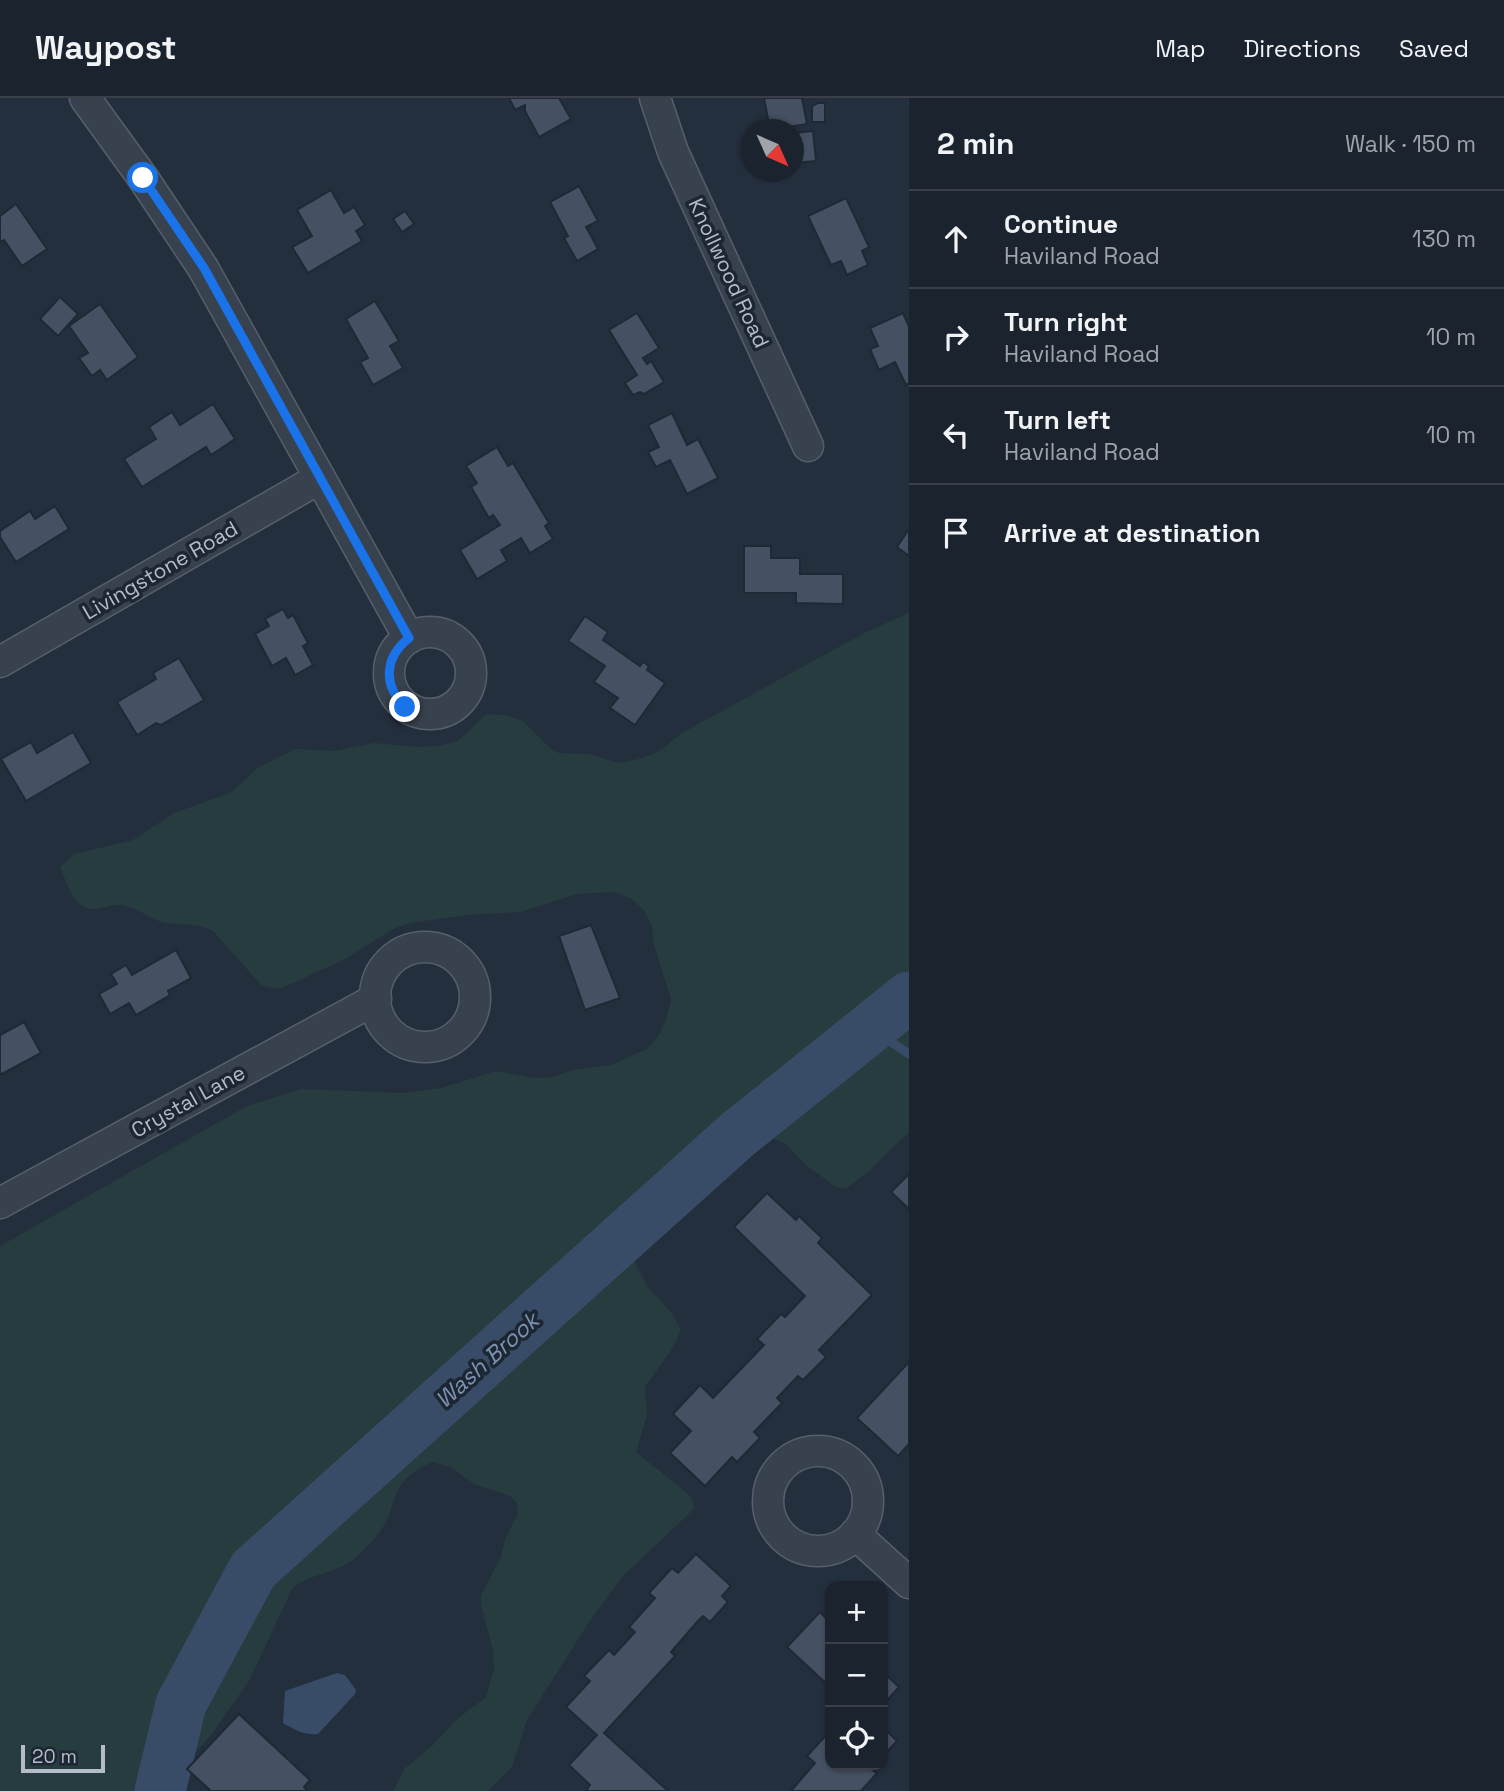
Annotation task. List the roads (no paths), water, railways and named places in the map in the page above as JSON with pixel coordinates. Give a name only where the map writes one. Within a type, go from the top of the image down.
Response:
[{"type":"street","points":[[85,98],[204,268],[409,638]]},
{"type":"street","name":"Knollwood Road","points":[[655,98],[673,152],[808,446]]},
{"type":"street","name":"Livingstone Road","points":[[0,662],[320,478]]},
{"type":"street","name":"Crystal Lane","points":[[0,1203],[376,999]]},
{"type":"street","points":[[855,1534],[909,1583]]},
{"type":"water","points":[[337,1673],[345,1675],[356,1690],[355,1694],[318,1734],[304,1733],[283,1723],[285,1691]]},
{"type":"waterway","name":"Wash Brook","points":[[160,1791],[181,1704],[253,1570],[737,1135],[909,997]]},
{"type":"waterway","points":[[870,1028],[909,1054]]}]
